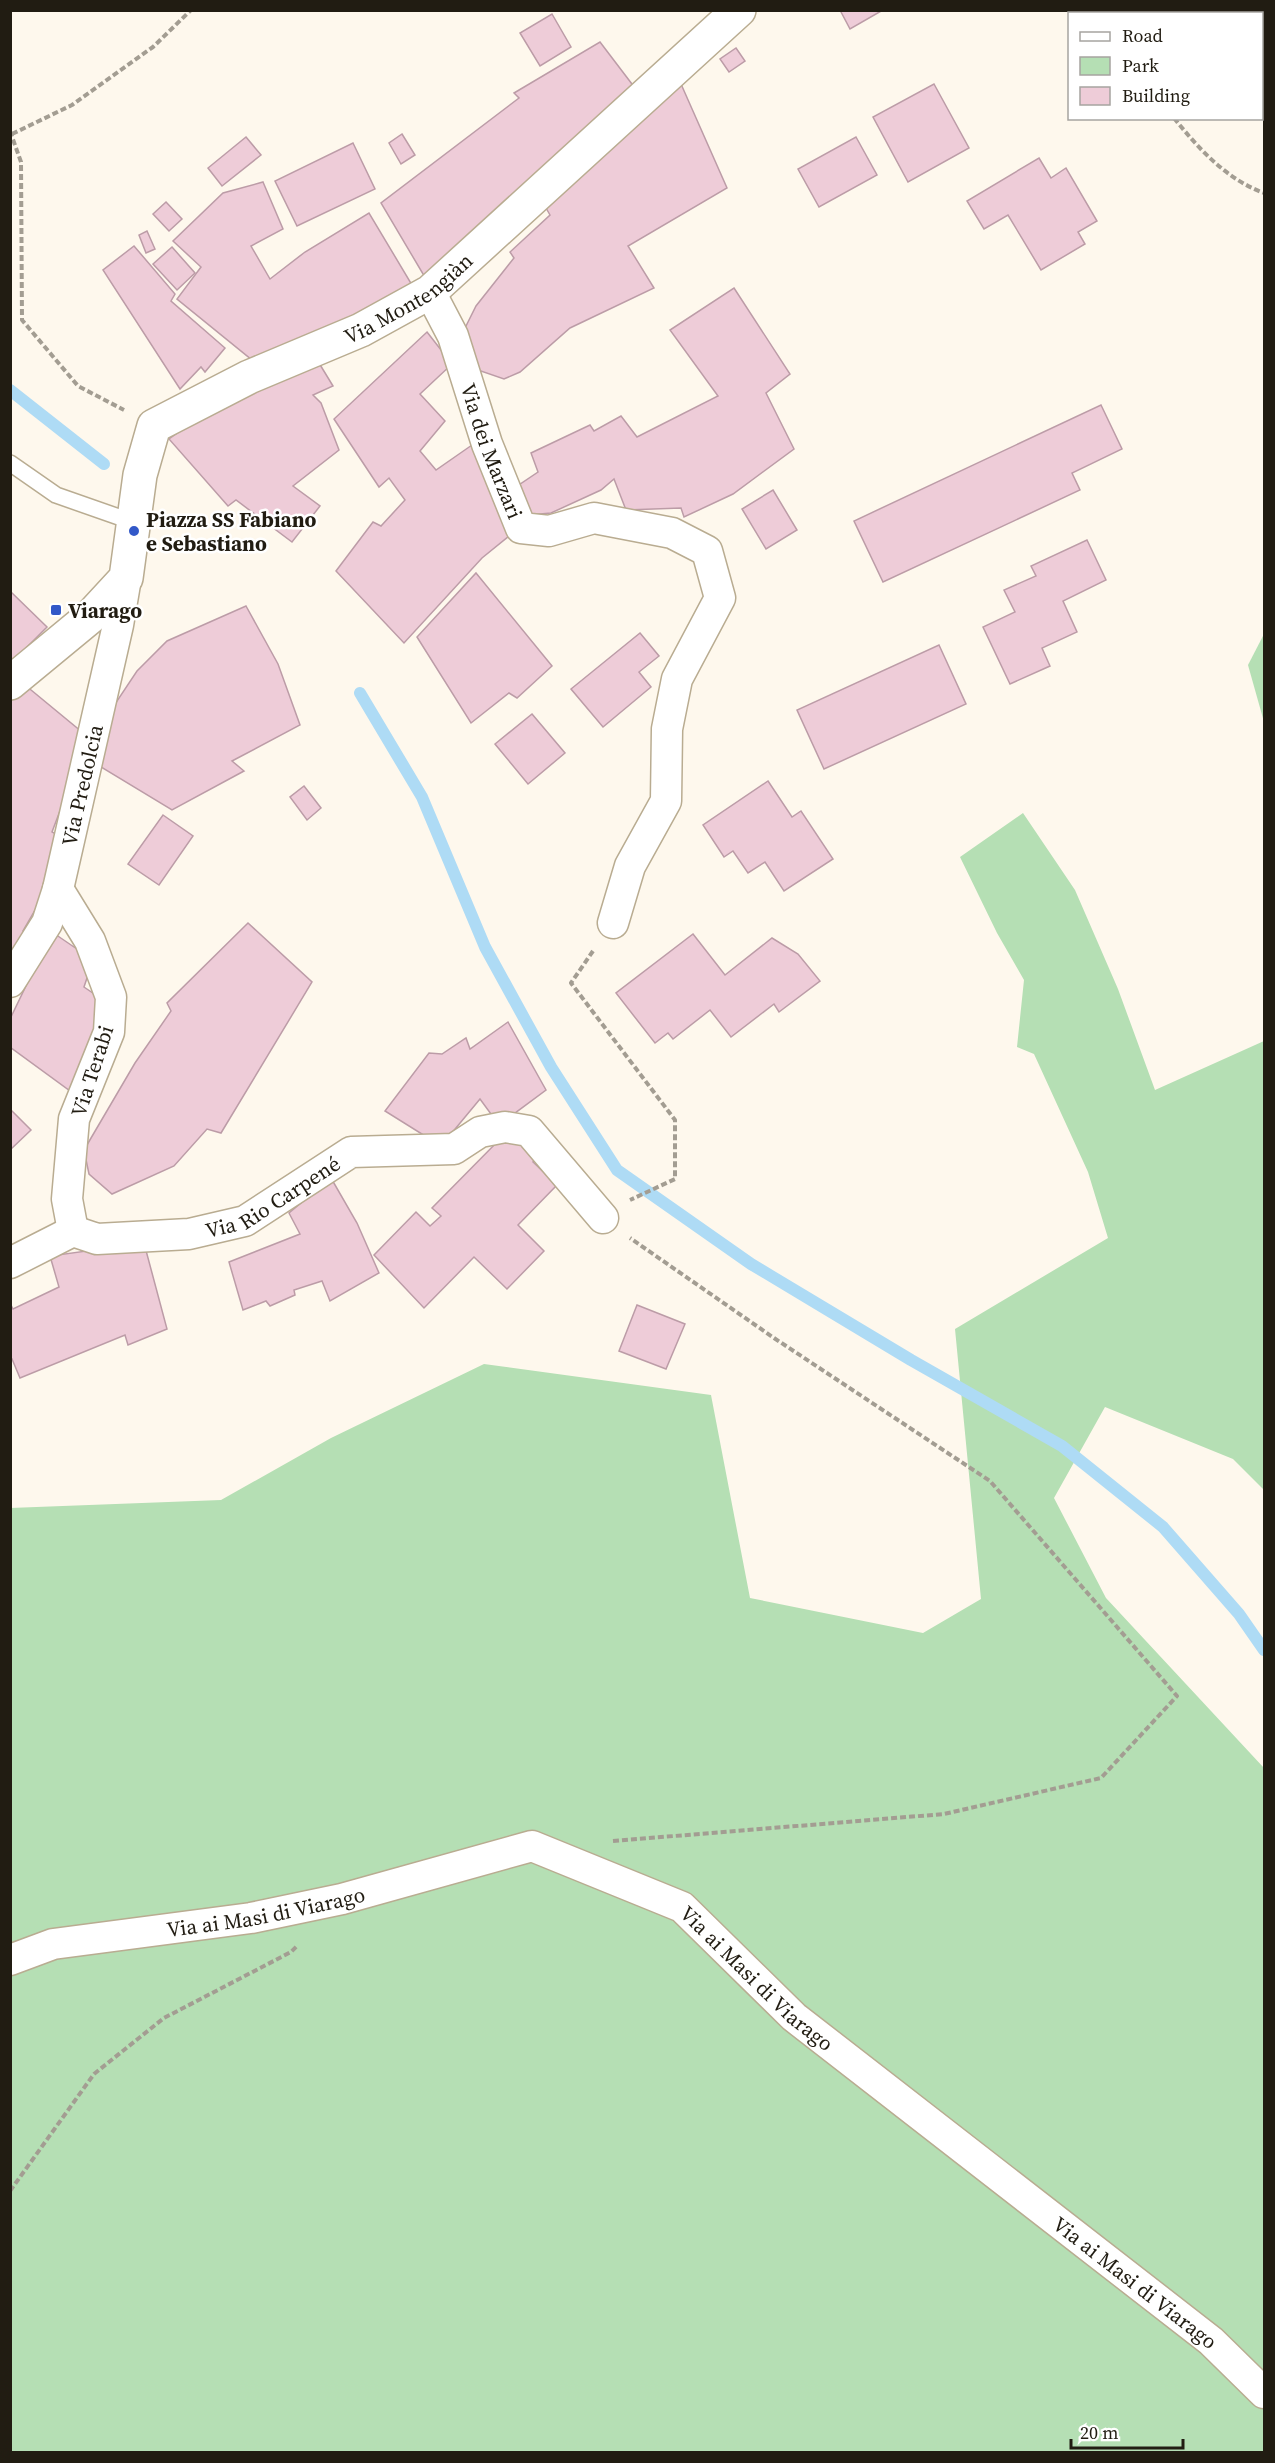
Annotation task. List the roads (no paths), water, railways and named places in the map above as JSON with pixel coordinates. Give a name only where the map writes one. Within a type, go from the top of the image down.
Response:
[{"type":"street","name":"Via Montengiàn","points":[[133,522],[140,475],[154,426],[249,377],[361,330],[430,292],[739,10]]},
{"type":"street","name":"Via dei Marzari","points":[[430,292],[453,336],[487,444],[521,528],[549,531],[594,518],[672,533],[707,551],[720,598],[677,679],[667,729],[666,801],[630,866],[613,923]]},
{"type":"street","points":[[10,682],[90,617],[126,578],[133,522]]},
{"type":"street","name":"Via Predolcia","points":[[10,982],[47,923],[58,889],[118,626],[126,578]]},
{"type":"street","name":"Via Terabi","points":[[58,889],[90,941],[111,997],[109,1032],[74,1119],[68,1199],[74,1231]]},
{"type":"street","name":"Via Rio Carpené","points":[[74,1231],[97,1239],[189,1234],[245,1221],[351,1152],[454,1149],[480,1132],[505,1127],[528,1131],[614,1210]]},
{"type":"street","points":[[10,1263],[74,1231]]},
{"type":"street","name":"Via ai Masi di Viarago","points":[[10,1960],[53,1944],[251,1918],[342,1899],[532,1846],[682,1907],[794,2018],[1211,2341],[1264,2393]]},
{"type":"lane","points":[[10,463],[56,495],[133,522]]},
{"type":"waterway","points":[[10,390],[104,464]]},
{"type":"waterway","points":[[360,693],[422,797],[485,947],[551,1067],[617,1170],[751,1264],[911,1360],[1062,1446],[1163,1527],[1239,1614],[1264,1650]]},
{"type":"place","name":"Piazza SS Fabiano e Sebastiano","points":[[134,531]]},
{"type":"place","name":"Viarago","points":[[56,610]]}]
